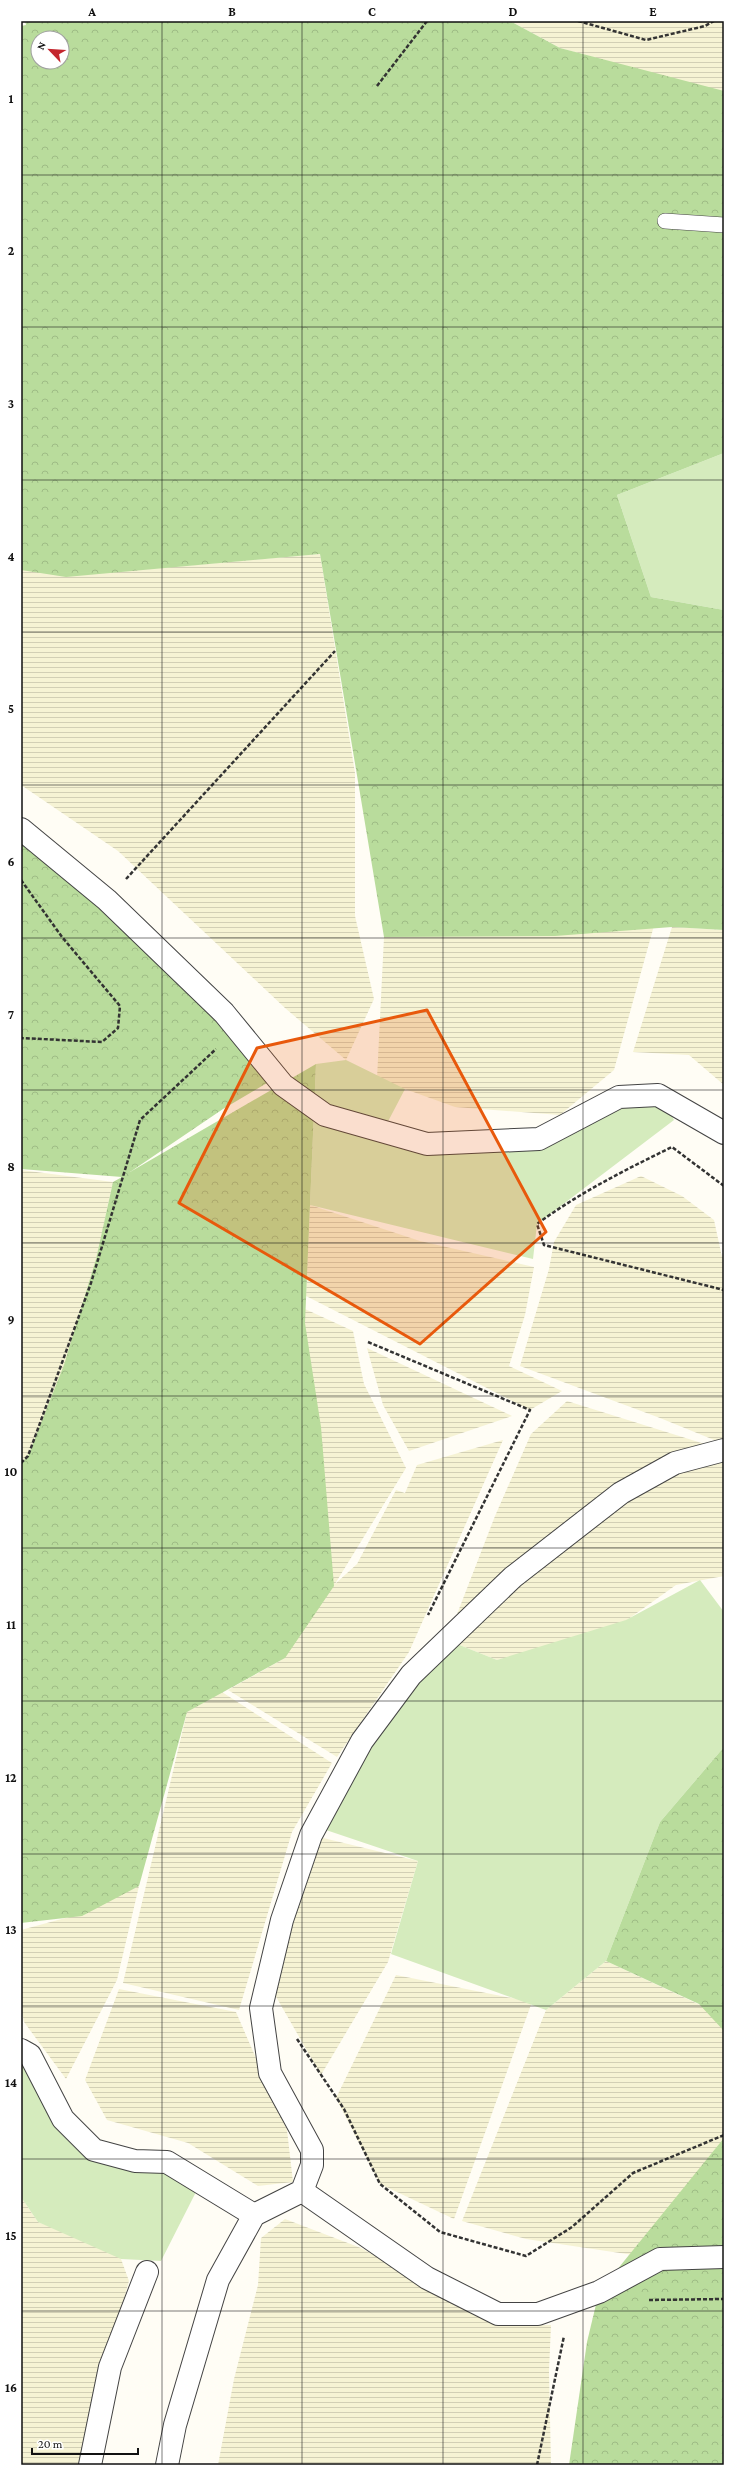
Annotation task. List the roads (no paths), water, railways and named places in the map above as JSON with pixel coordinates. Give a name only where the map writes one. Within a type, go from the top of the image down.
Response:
[{"type":"street","points":[[21,829],[107,900],[224,1014],[282,1085],[326,1115],[427,1144],[539,1139],[619,1097],[658,1095],[724,1133]]},
{"type":"street","points":[[167,2465],[175,2424],[218,2280],[254,2215],[302,2190],[312,2165],[312,2150],[270,2073],[261,2008],[282,1920],[311,1835],[362,1741],[411,1675],[513,1577],[621,1493],[675,1463],[724,1450]]},
{"type":"street","points":[[21,2050],[30,2055],[63,2119],[94,2150],[136,2161],[167,2162],[254,2215]]},
{"type":"street","points":[[302,2190],[427,2278],[498,2314],[538,2314],[599,2292],[660,2259],[724,2257]]},
{"type":"street","points":[[90,2465],[110,2367],[147,2272]]},
{"type":"lane","points":[[665,221],[724,225]]}]
